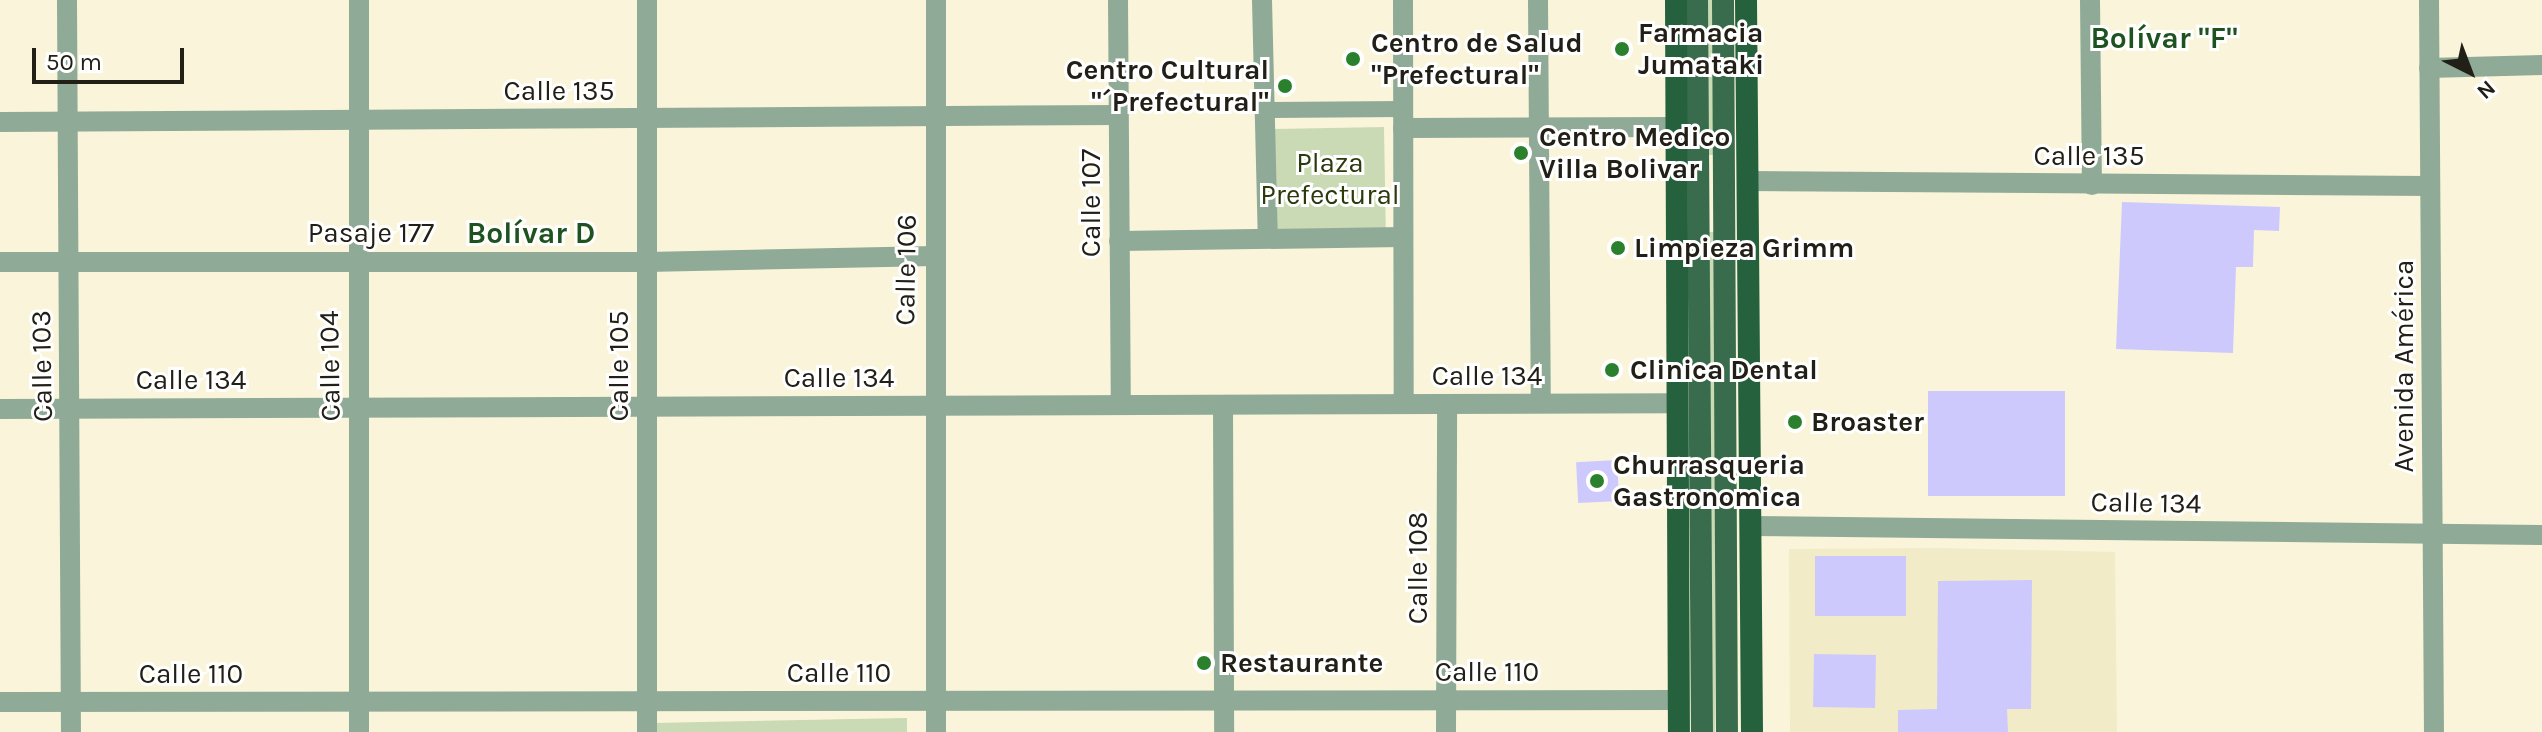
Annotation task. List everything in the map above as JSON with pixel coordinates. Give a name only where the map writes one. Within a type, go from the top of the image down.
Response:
[{"type":"highway","points":[[1676,0],[1679,732]]},
{"type":"highway","points":[[1746,0],[1752,732]]},
{"type":"main road","points":[[1697,0],[1702,732]]},
{"type":"main road","points":[[1723,0],[1727,732]]},
{"type":"street","name":"Calle 103","points":[[67,0],[71,732]]},
{"type":"street","name":"Calle 104","points":[[359,0],[356,261],[359,732]]},
{"type":"street","name":"Calle 105","points":[[647,0],[647,732]]},
{"type":"street","name":"Calle 106","points":[[936,0],[932,405],[936,732]]},
{"type":"street","name":"Calle 107","points":[[1118,0],[1121,405]]},
{"type":"street","points":[[1262,0],[1268,238]]},
{"type":"street","points":[[1403,0],[1404,404]]},
{"type":"street","points":[[1538,0],[1541,403]]},
{"type":"street","points":[[2090,0],[2092,185]]},
{"type":"street","name":"Avenida América","points":[[2429,0],[2434,732]]},
{"type":"street","points":[[2429,68],[2542,65]]},
{"type":"street","points":[[1265,110],[1538,128],[1676,127]]},
{"type":"street","name":"Calle 135","points":[[0,122],[1118,115]]},
{"type":"street","name":"Calle 135","points":[[1747,181],[2430,186]]},
{"type":"street","points":[[1119,241],[1403,237]]},
{"type":"street","name":"Pasaje 177","points":[[0,262],[647,262],[935,256]]},
{"type":"street","name":"Calle 134","points":[[0,409],[1677,403]]},
{"type":"street","name":"Calle 108","points":[[1446,732],[1447,404]]},
{"type":"street","points":[[1223,405],[1224,732]]},
{"type":"street","name":"Calle 134","points":[[1750,526],[2542,535]]},
{"type":"street","name":"Calle 110","points":[[0,702],[1679,700]]},
{"type":"shaded area","points":[[1789,549],[2115,552],[2117,732],[1790,732]]},
{"type":"green space","points":[[1702,0],[1717,0],[1717,155],[1702,155]]},
{"type":"green space","name":"Plaza Prefectural","points":[[1384,127],[1386,229],[1276,231],[1274,129]]},
{"type":"green space","points":[[1702,232],[1715,232],[1715,732],[1702,732]]},
{"type":"green space","points":[[907,718],[907,732],[653,732],[653,723]]},
{"type":"building","points":[[2122,202],[2280,207],[2279,231],[2254,230],[2253,267],[2236,267],[2233,353],[2116,349]]},
{"type":"building","points":[[1928,391],[2065,391],[2065,496],[1928,496]]},
{"type":"building","name":"Churrasqueria Gastronomica","points":[[1617,460],[1619,501],[1578,503],[1576,462]]},
{"type":"building","points":[[1815,556],[1906,556],[1906,616],[1815,616]]},
{"type":"building","points":[[2032,580],[2031,709],[2007,709],[2008,732],[1898,732],[1898,710],[1937,709],[1938,581]]},
{"type":"building","points":[[1814,654],[1876,655],[1875,708],[1813,707]]},
{"type":"place","name":"Farmacia Jumataki","points":[[1622,49]]},
{"type":"place","name":"Centro de Salud \"Prefectural\"","points":[[1353,59]]},
{"type":"place","name":"Centro Cultural \"´Prefectural\"","points":[[1285,86]]},
{"type":"place","name":"Centro Medico Villa Bolivar","points":[[1521,153]]},
{"type":"place","name":"Limpieza Grimm","points":[[1618,248]]},
{"type":"place","name":"Clinica Dental","points":[[1612,370]]},
{"type":"place","name":"Broaster","points":[[1795,422]]},
{"type":"place","name":"Churrasqueria Gastronomica","points":[[1597,481]]},
{"type":"place","name":"Restaurante","points":[[1204,663]]},
{"type":"district","name":"Bolívar \"F\"","points":[[2164,38]]},
{"type":"district","name":"Bolívar D","points":[[531,233]]}]
